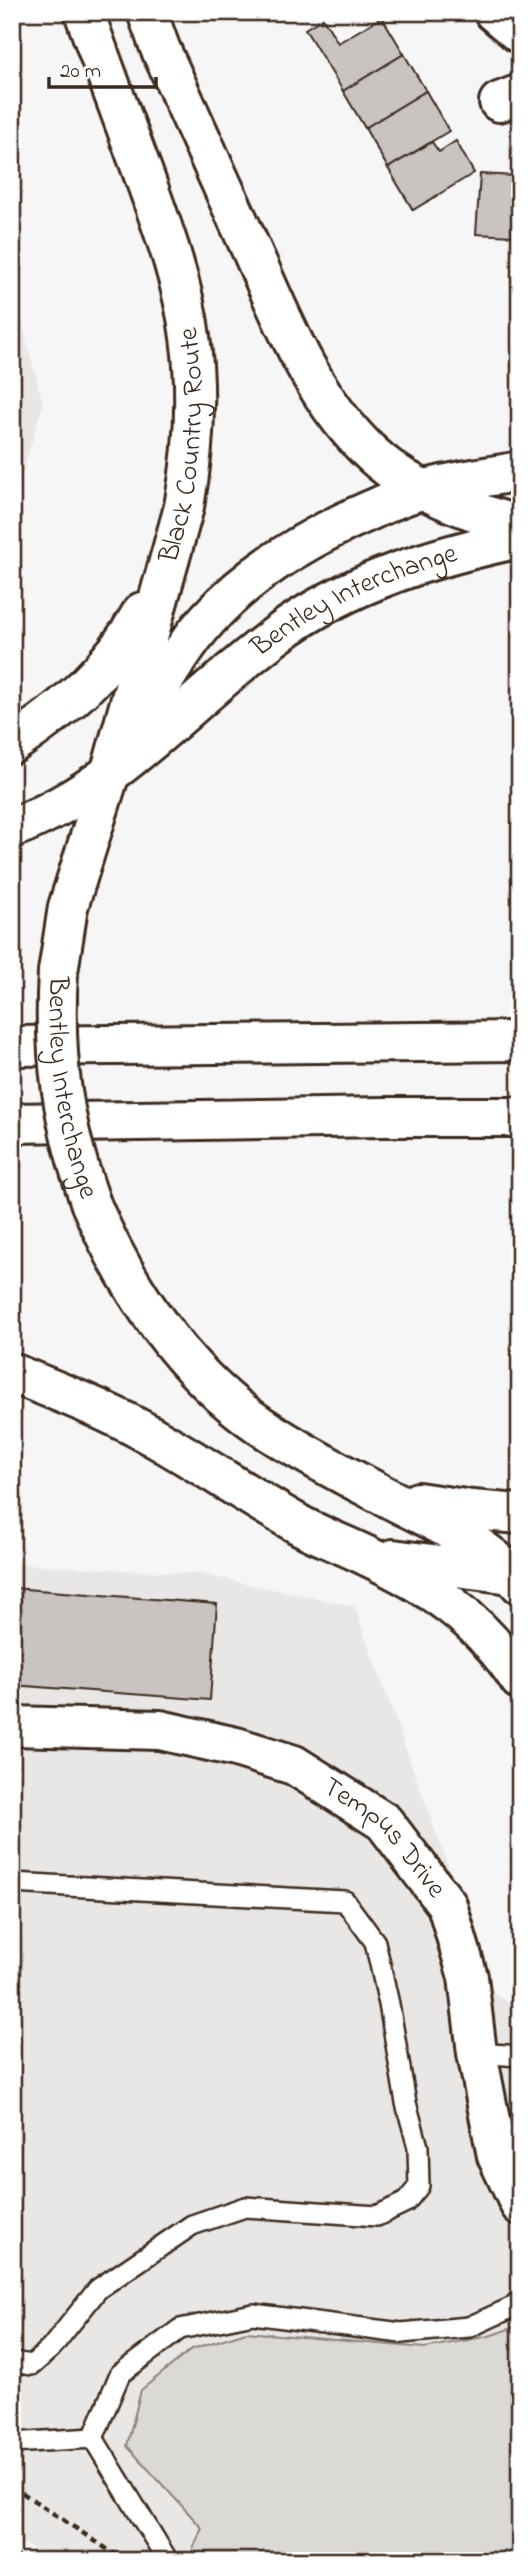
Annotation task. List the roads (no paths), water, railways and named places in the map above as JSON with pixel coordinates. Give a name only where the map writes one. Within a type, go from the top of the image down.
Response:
[{"type":"main road","name":"Black Country Route","points":[[84,12],[168,245],[184,300],[190,337],[194,397],[191,469],[184,507],[112,767]]},
{"type":"main road","points":[[147,12],[160,48],[307,369],[322,394],[357,438],[394,472],[424,489],[484,515],[520,526]]},
{"type":"main road","points":[[494,12],[520,34]]},
{"type":"main road","points":[[12,828],[75,797],[112,767],[184,651],[207,620],[254,576],[313,538],[368,511],[424,489],[520,471]]},
{"type":"main road","name":"Bentley Interchange","points":[[517,1578],[449,1529],[260,1426],[197,1370],[151,1315],[133,1288],[91,1204],[72,1144],[62,1098],[55,1037],[58,972],[68,908],[112,767],[165,730],[279,633],[317,609],[356,589],[407,569],[471,549],[520,538]]},
{"type":"main road","points":[[12,744],[74,699],[117,653],[155,588],[172,547]]},
{"type":"main road","points":[[12,1046],[520,1041]]},
{"type":"main road","points":[[12,1123],[520,1117]]},
{"type":"main road","points":[[12,1373],[77,1399],[141,1430],[206,1466],[259,1502],[306,1528],[421,1583],[459,1609],[491,1642],[520,1680]]},
{"type":"main road","name":"Bentley Interchange","points":[[375,1491],[425,1503],[520,1514]]},
{"type":"main road","points":[[365,1555],[517,1578]]},
{"type":"main road","name":"Tempus Drive","points":[[12,1726],[159,1730],[236,1747],[295,1765],[384,1822],[447,1905],[468,1977],[477,2053],[497,2156],[520,2205]]},
{"type":"lane","points":[[12,1882],[345,1901],[375,1941],[406,2103],[418,2147],[419,2186],[406,2202],[377,2216],[245,2207],[192,2225],[98,2289],[51,2348],[32,2365],[12,2362]]},
{"type":"lane","points":[[477,2053],[520,2056]]},
{"type":"lane","points":[[93,2438],[120,2374],[180,2329],[253,2314],[401,2333],[470,2327],[513,2307],[520,2299]]},
{"type":"lane","points":[[12,2443],[93,2438]]},
{"type":"lane","points":[[93,2438],[165,2556]]},
{"type":"waterway","points":[[12,2556],[21,2561]]}]
